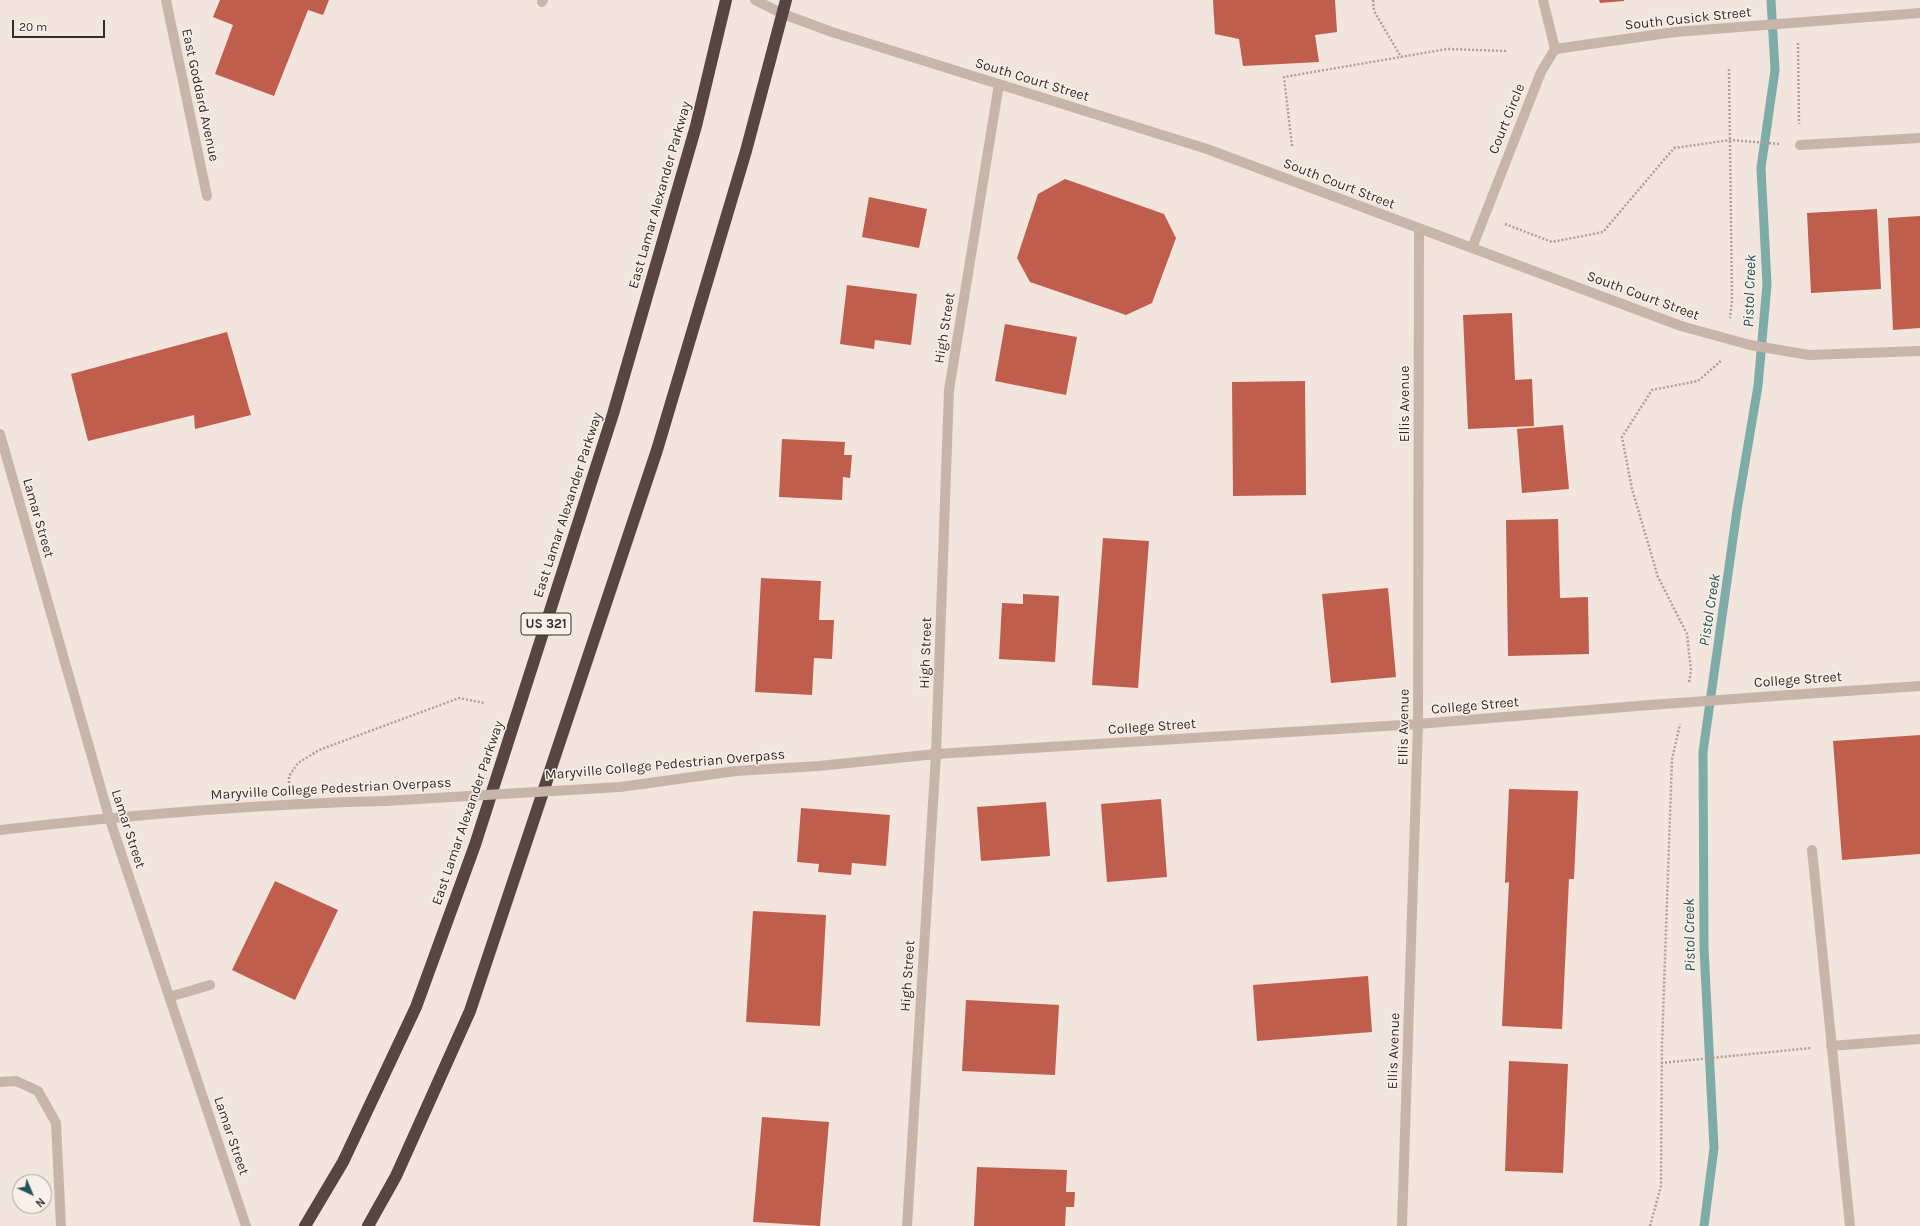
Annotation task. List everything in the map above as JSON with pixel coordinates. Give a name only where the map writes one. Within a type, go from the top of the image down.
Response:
[{"type":"highway","name":"East Lamar Alexander Parkway","points":[[305,1226],[343,1162],[416,1007],[475,845],[613,414],[696,126],[726,0]]},
{"type":"highway","points":[[368,1226],[396,1176],[470,1011],[656,450],[746,151],[786,0]]},
{"type":"street","name":"East Goddard Avenue","points":[[166,0],[207,196]]},
{"type":"street","name":"South Court Street","points":[[755,0],[783,14],[832,32],[1207,149],[1681,326],[1750,345],[1809,355],[1920,351]]},
{"type":"street","points":[[1542,0],[1555,49]]},
{"type":"street","name":"South Cusick Street","points":[[1555,49],[1675,32],[1920,13]]},
{"type":"street","name":"Court Circle","points":[[1472,248],[1541,72],[1555,49]]},
{"type":"street","name":"High Street","points":[[907,1226],[936,754],[949,390],[999,84]]},
{"type":"street","points":[[1800,145],[1920,138]]},
{"type":"street","name":"Ellis Avenue","points":[[1402,1226],[1418,724],[1419,229]]},
{"type":"street","name":"Lamar Street","points":[[0,434],[109,817],[246,1226]]},
{"type":"street","name":"College Street","points":[[936,754],[1418,724],[1788,694],[1920,686]]},
{"type":"street","name":"Maryville College Pedestrian Overpass","points":[[0,830],[109,817],[291,803],[385,801],[620,787],[736,771],[818,766],[936,754]]},
{"type":"street","points":[[1812,850],[1850,1226]]},
{"type":"street","points":[[170,997],[210,985]]},
{"type":"street","points":[[1831,1046],[1920,1039]]},
{"type":"street","points":[[0,1082],[16,1081],[38,1091],[56,1123],[61,1226]]},
{"type":"path","points":[[1373,0],[1374,12],[1401,57]]},
{"type":"path","points":[[1798,38],[1800,145]]},
{"type":"path","points":[[1292,146],[1284,77],[1447,49],[1508,52]]},
{"type":"path","points":[[1729,69],[1732,300]]},
{"type":"path","points":[[1484,216],[1552,242],[1603,232],[1674,148],[1730,140],[1785,144]]},
{"type":"path","points":[[1691,671],[1687,634],[1658,577],[1632,489],[1622,437],[1652,390],[1698,381],[1724,359]]},
{"type":"path","points":[[291,803],[289,776],[298,763],[319,750],[459,698],[484,703]]},
{"type":"path","points":[[1650,1226],[1660,1186],[1661,1063],[1672,759]]},
{"type":"path","points":[[1661,1063],[1831,1046]]},
{"type":"building","points":[[220,0],[329,0],[323,15],[308,10],[274,96],[215,74],[233,25],[213,17]]},
{"type":"building","points":[[1213,0],[1335,0],[1337,32],[1315,35],[1319,62],[1243,66],[1239,39],[1215,34]]},
{"type":"building","points":[[1599,0],[1624,0],[1624,1],[1600,3]]},
{"type":"building","points":[[1065,179],[1164,214],[1176,238],[1152,303],[1126,315],[1030,282],[1017,258],[1038,194]]},
{"type":"building","points":[[869,197],[927,209],[919,248],[862,237]]},
{"type":"building","points":[[1877,209],[1881,289],[1811,293],[1807,213]]},
{"type":"building","points":[[1920,216],[1920,328],[1893,330],[1888,218]]},
{"type":"building","points":[[847,285],[917,294],[911,345],[875,340],[874,349],[840,344]]},
{"type":"building","points":[[1512,313],[1515,380],[1532,379],[1534,426],[1468,429],[1463,315]]},
{"type":"building","points":[[1005,324],[1077,337],[1066,395],[995,381]]},
{"type":"building","points":[[227,332],[251,415],[195,429],[194,415],[88,441],[71,374]]},
{"type":"building","points":[[1305,381],[1306,495],[1233,496],[1232,382]]},
{"type":"building","points":[[1563,425],[1569,489],[1522,493],[1517,429]]},
{"type":"building","points":[[782,439],[845,442],[844,455],[852,455],[850,478],[843,477],[842,500],[779,497]]},
{"type":"building","points":[[1558,519],[1560,598],[1588,597],[1589,654],[1508,656],[1506,520]]},
{"type":"building","points":[[1103,538],[1149,541],[1138,688],[1092,685]]},
{"type":"building","points":[[761,578],[821,581],[819,620],[834,620],[832,659],[814,658],[812,695],[755,692]]},
{"type":"building","points":[[1388,588],[1396,677],[1331,683],[1322,594]]},
{"type":"building","points":[[1023,594],[1059,596],[1055,662],[999,659],[1002,603],[1023,604]]},
{"type":"building","points":[[1920,735],[1920,854],[1842,860],[1833,741]]},
{"type":"building","points":[[1509,789],[1578,791],[1574,879],[1569,879],[1562,1029],[1502,1026],[1509,882],[1505,883]]},
{"type":"building","points":[[1161,799],[1167,877],[1107,882],[1101,804]]},
{"type":"building","points":[[1046,802],[1050,856],[981,861],[977,807]]},
{"type":"building","points":[[801,808],[890,815],[886,866],[852,863],[851,875],[818,872],[819,864],[797,862]]},
{"type":"building","points":[[275,881],[338,910],[295,1000],[232,970]]},
{"type":"building","points":[[753,911],[826,915],[820,1026],[746,1022]]},
{"type":"building","points":[[1368,976],[1372,1032],[1257,1041],[1253,985]]},
{"type":"building","points":[[966,1000],[1059,1005],[1055,1075],[962,1071]]},
{"type":"building","points":[[1509,1061],[1568,1064],[1563,1173],[1505,1171]]},
{"type":"building","points":[[762,1117],[829,1122],[820,1226],[753,1222]]},
{"type":"building","points":[[977,1167],[1067,1170],[1066,1192],[1075,1192],[1074,1207],[1066,1207],[1065,1226],[974,1226]]},
{"type":"waterway","name":"Pistol Creek","points":[[1704,1226],[1714,1148],[1704,948],[1703,752],[1737,510],[1758,386],[1767,284],[1761,168],[1775,70],[1771,0]]}]
